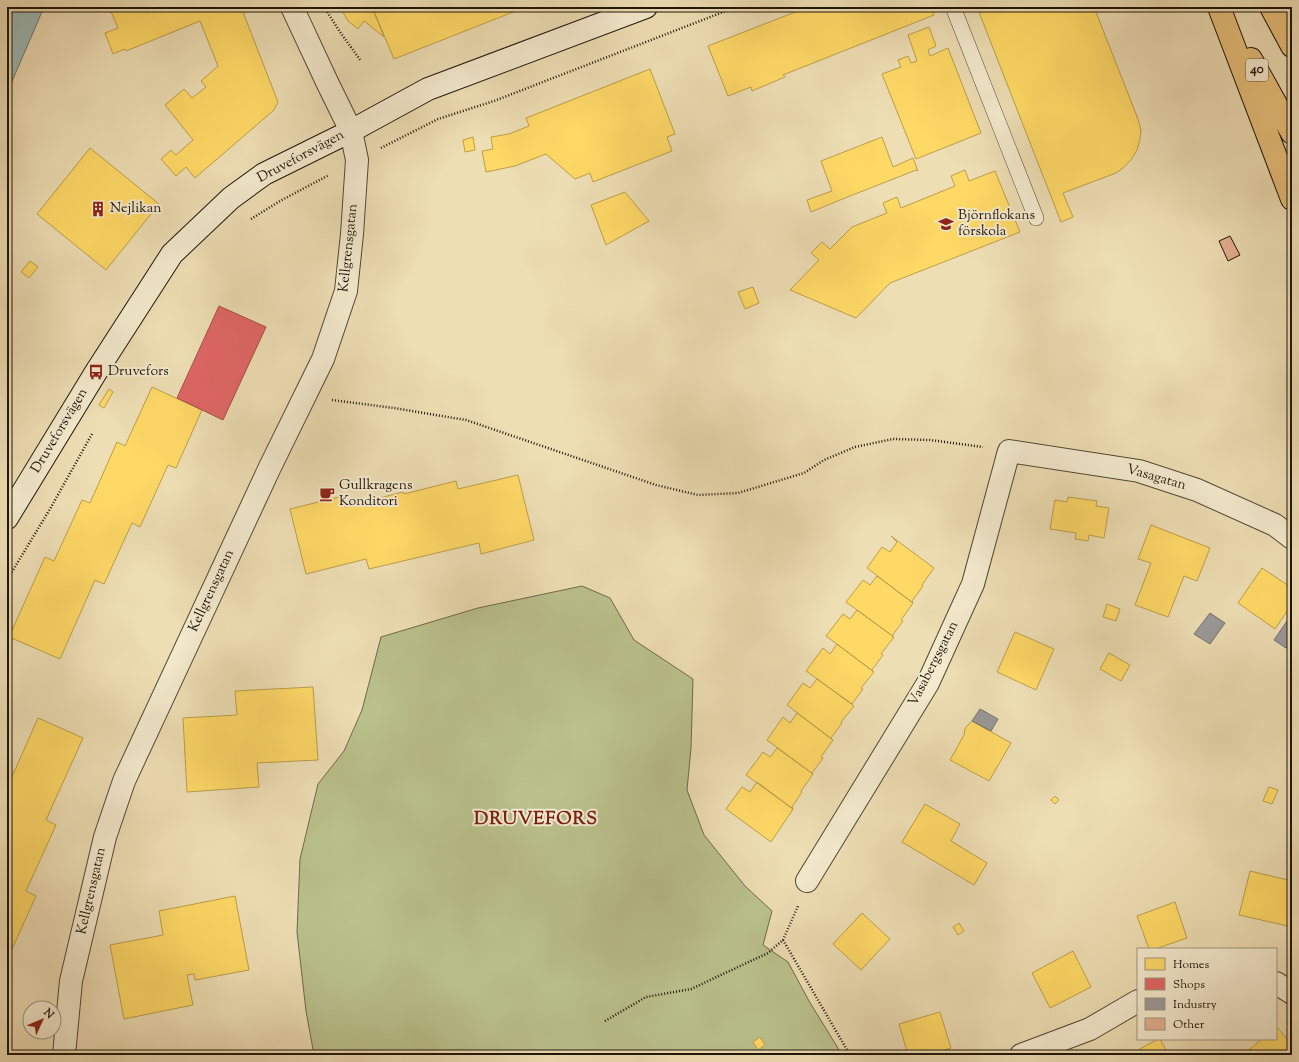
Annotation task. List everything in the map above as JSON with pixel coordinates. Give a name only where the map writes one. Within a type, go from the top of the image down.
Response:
[{"type":"highway","points":[[1219,7],[1292,200]]},
{"type":"highway","name":"40","points":[[1224,7],[1292,133]]},
{"type":"highway","points":[[1271,7],[1292,46]]},
{"type":"highway","points":[[1281,7],[1292,24]]},
{"type":"street","name":"Kellgrensgatan","points":[[64,1055],[72,981],[105,837],[124,781],[270,467],[323,359],[346,291],[352,234],[356,160],[351,131],[292,7]]},
{"type":"street","name":"Druveforsvägen","points":[[7,518],[96,372],[172,254],[231,198],[264,174],[351,131],[428,89],[644,7]]},
{"type":"street","name":"Vasagatan","points":[[1009,451],[1139,471],[1197,490],[1275,525],[1292,538]]},
{"type":"street","name":"Vasabergsgatan","points":[[807,881],[928,683],[973,584],[1009,451]]},
{"type":"street","points":[[1277,984],[1292,993]]},
{"type":"street","points":[[1022,1055],[1090,1029],[1137,1002]]},
{"type":"lane","points":[[953,7],[1036,218]]},
{"type":"path","points":[[324,7],[361,61]]},
{"type":"path","points":[[248,221],[280,201],[356,160],[438,119],[494,101],[736,7]]},
{"type":"path","points":[[304,397],[394,408],[466,420],[656,485],[698,495],[738,493],[804,472],[824,460],[855,447],[893,439],[930,440],[1009,451]]},
{"type":"path","points":[[7,580],[50,509],[92,434]]},
{"type":"path","points":[[605,1021],[646,997],[691,989],[768,953],[783,940],[796,913],[807,881]]},
{"type":"path","points":[[783,940],[850,1055]]},
{"type":"green space","points":[[582,586],[610,598],[634,640],[693,679],[691,748],[687,790],[704,835],[745,886],[772,911],[763,945],[788,962],[809,1001],[841,1053],[840,1055],[314,1055],[306,1011],[297,932],[300,859],[318,784],[344,751],[362,710],[381,637],[478,608]]},
{"type":"water","points":[[7,7],[44,7],[7,93]]},
{"type":"building: Homes","points":[[109,7],[241,7],[278,102],[274,110],[195,178],[186,167],[176,176],[161,159],[171,150],[176,155],[193,140],[165,105],[184,89],[192,98],[206,87],[201,81],[218,66],[200,21],[126,51],[125,49],[113,54],[105,33],[118,28]]},
{"type":"building: Homes","points":[[340,7],[372,7],[384,37],[364,21],[358,29],[348,21]]},
{"type":"building: Homes","points":[[372,7],[526,7],[394,59]]},
{"type":"building: Homes","points":[[808,7],[931,7],[934,15],[783,75],[785,77],[752,91],[751,87],[728,96],[708,46]]},
{"type":"building: Homes","points":[[977,7],[1094,7],[1141,130],[1137,150],[1131,160],[1123,168],[1116,173],[1063,193],[1073,217],[1061,222]]},
{"type":"building: Homes","points":[[929,27],[936,46],[928,50],[930,56],[948,48],[981,133],[916,159],[882,74],[901,67],[898,60],[908,56],[911,63],[917,61],[908,35]]},
{"type":"building: Homes","points":[[650,69],[675,134],[667,137],[672,151],[593,182],[590,173],[575,179],[546,154],[515,166],[486,172],[482,151],[493,149],[491,137],[509,134],[529,126],[526,118]]},
{"type":"building: Homes","points":[[473,137],[475,150],[465,152],[463,140]]},
{"type":"building: Homes","points":[[882,137],[893,167],[913,158],[918,171],[916,170],[811,212],[807,200],[832,191],[821,161]]},
{"type":"building: Homes","name":"Nejlikan","points":[[90,148],[159,204],[106,270],[37,214]]},
{"type":"building: Homes","points":[[965,170],[969,181],[995,171],[1020,232],[890,283],[856,318],[790,290],[819,260],[811,253],[822,242],[830,249],[852,227],[887,213],[883,203],[897,197],[901,208],[955,186],[951,176]]},
{"type":"building: Homes","points":[[625,192],[649,221],[606,245],[591,205]]},
{"type":"building: Homes","points":[[30,261],[38,267],[29,278],[21,272]]},
{"type":"building: Homes","points":[[753,287],[759,303],[745,309],[738,292]]},
{"type":"building: Homes","points":[[152,387],[202,410],[176,468],[168,465],[140,527],[132,523],[104,584],[95,580],[60,659],[9,637],[45,557],[54,561],[82,500],[90,503],[117,442],[125,446]]},
{"type":"building: Homes","points":[[109,389],[113,392],[104,408],[99,405]]},
{"type":"building: Homes","points":[[518,475],[534,540],[481,554],[479,543],[369,569],[366,559],[306,574],[290,509],[343,496],[345,507],[403,492],[404,494],[456,481],[458,489]]},
{"type":"building: Homes","points":[[1068,497],[1097,501],[1096,506],[1109,508],[1104,538],[1089,535],[1088,541],[1075,539],[1076,533],[1050,529],[1055,500],[1067,502]]},
{"type":"building: Homes","points":[[1151,525],[1210,548],[1197,581],[1184,576],[1168,617],[1135,605],[1151,563],[1138,559]]},
{"type":"building: Homes","points":[[891,536],[934,568],[912,601],[913,603],[867,568],[882,547],[890,552],[897,542]]},
{"type":"building: Homes","points":[[1262,568],[1292,588],[1292,604],[1275,629],[1238,603]]},
{"type":"building: Homes","points":[[877,576],[913,603],[901,620],[903,621],[892,636],[846,602],[863,580],[870,585]]},
{"type":"building: Homes","points":[[1107,604],[1120,609],[1116,621],[1103,617]]},
{"type":"building: Homes","points":[[857,610],[894,637],[881,654],[883,655],[872,670],[874,672],[826,636],[843,614],[850,619]]},
{"type":"building: Homes","points":[[1015,632],[1054,649],[1036,690],[997,672]]},
{"type":"building: Homes","points":[[837,644],[874,672],[861,688],[863,689],[852,704],[806,671],[823,648],[830,654]]},
{"type":"building: Homes","points":[[1109,653],[1130,665],[1121,681],[1100,669]]},
{"type":"building: Homes","points":[[817,679],[854,706],[841,722],[842,723],[831,738],[833,740],[787,705],[803,683],[810,688]]},
{"type":"building: Homes","points":[[313,687],[318,760],[257,763],[259,787],[187,792],[183,718],[237,715],[235,691]]},
{"type":"building: Homes","points":[[797,713],[833,740],[821,757],[823,758],[812,773],[813,774],[767,740],[783,717],[790,723]]},
{"type":"building: Homes","points":[[38,718],[83,738],[46,820],[56,825],[26,891],[36,896],[7,960],[7,788]]},
{"type":"building: Homes","points":[[972,721],[1011,743],[989,781],[950,760],[964,735],[965,728]]},
{"type":"building: Homes","points":[[777,748],[813,774],[801,791],[802,792],[792,807],[793,809],[746,775],[763,752],[770,757]]},
{"type":"building: Homes","points":[[757,782],[793,809],[771,842],[726,809],[742,787],[750,792]]},
{"type":"building: Homes","points":[[1269,787],[1278,790],[1272,804],[1263,801]]},
{"type":"building: Homes","points":[[1055,796],[1059,800],[1055,804],[1051,800]]},
{"type":"building: Homes","points":[[925,804],[960,824],[951,841],[987,863],[974,885],[902,842]]},
{"type":"building: Homes","points":[[1250,871],[1292,881],[1292,927],[1239,915]]},
{"type":"building: Homes","points":[[235,896],[249,970],[195,980],[194,974],[187,975],[193,1005],[124,1019],[110,945],[163,935],[159,911]]},
{"type":"building: Homes","points":[[1175,902],[1187,938],[1158,948],[1149,948],[1137,916]]},
{"type":"building: Homes","points":[[862,913],[890,939],[861,970],[833,944]]},
{"type":"building: Homes","points":[[959,923],[964,931],[958,935],[953,927]]},
{"type":"building: Homes","points":[[1073,951],[1091,987],[1050,1008],[1032,973]]},
{"type":"building: Homes","points":[[940,1012],[951,1048],[929,1055],[908,1055],[899,1024]]},
{"type":"building: Homes","points":[[1277,1027],[1292,1045],[1292,1055],[1243,1055],[1261,1040],[1277,1040]]},
{"type":"building: Homes","points":[[760,1037],[765,1045],[758,1050],[753,1042]]},
{"type":"building: Homes","points":[[1156,1040],[1161,1040],[1169,1055],[1129,1055]]},
{"type":"building: Shops","points":[[219,306],[266,327],[223,420],[177,398]]},
{"type":"building: Industry","points":[[1210,613],[1225,623],[1210,644],[1194,634]]},
{"type":"building: Industry","points":[[1287,621],[1292,625],[1292,640],[1286,648],[1274,640]]},
{"type":"building: Industry","points":[[980,709],[998,719],[991,731],[972,721]]},
{"type":"building: Other","points":[[1230,236],[1240,255],[1228,261],[1219,241]]},
{"type":"place","name":"Nejlikan","points":[[98,209]]},
{"type":"place","name":"Björnflokans förskola","points":[[946,224]]},
{"type":"place","name":"Druvefors","points":[[96,372]]},
{"type":"place","name":"Gullkragens Konditori","points":[[327,494]]},
{"type":"district","name":"DRUVEFORS","points":[[536,820]]}]
